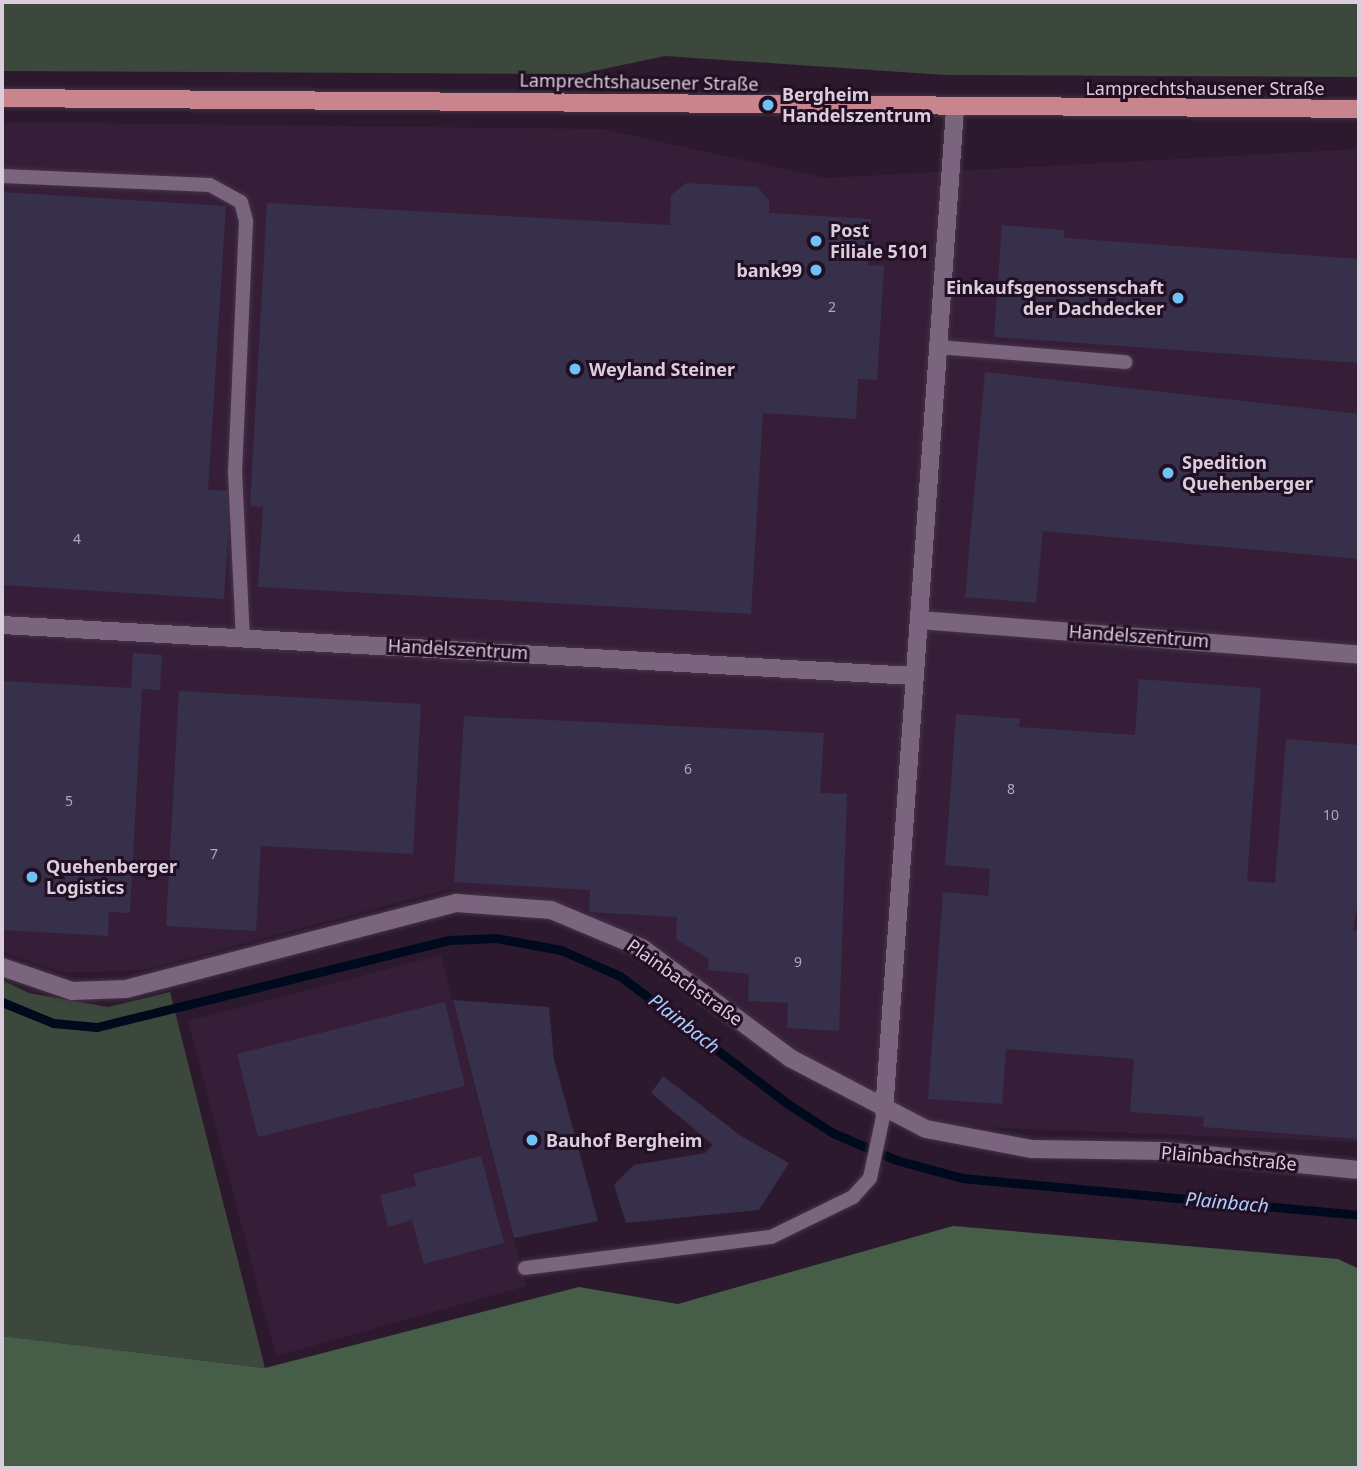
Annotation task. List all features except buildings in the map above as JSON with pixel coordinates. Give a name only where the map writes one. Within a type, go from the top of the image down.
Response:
[{"type":"main road","name":"Lamprechtshausener Straße","points":[[2,98],[955,109],[1359,109]]},
{"type":"street","points":[[882,1120],[955,109]]},
{"type":"street","name":"Handelszentrum","points":[[919,620],[1359,655]]},
{"type":"street","name":"Handelszentrum","points":[[2,625],[915,676]]},
{"type":"street","name":"Plainbachstraße","points":[[2,967],[72,991],[116,990],[457,903],[551,910],[642,948],[790,1058],[882,1120],[1032,1149],[1164,1152],[1359,1170]]},
{"type":"lane","points":[[2,176],[210,185],[241,202],[246,221],[234,471],[243,638]]},
{"type":"lane","points":[[939,347],[1125,362]]},
{"type":"lane","points":[[526,1268],[771,1237],[853,1197],[870,1178],[882,1120]]},
{"type":"shaded area","points":[[2,122],[602,129],[826,178],[1359,149],[1359,1142],[930,1125],[829,1070],[583,911],[449,889],[144,970],[66,973],[2,952]]},
{"type":"shaded area","points":[[441,955],[526,1286],[276,1356],[188,1021]]},
{"type":"green space","points":[[2,2],[1359,2],[1359,77],[945,75],[665,56],[580,74],[2,71]]},
{"type":"green space","points":[[2,980],[29,993],[108,1007],[170,992],[265,1368],[2,1336]]},
{"type":"green space","points":[[953,1226],[1338,1259],[1359,1269],[1359,1468],[2,1468],[2,1336],[265,1368],[579,1287],[678,1304]]},
{"type":"waterway","name":"Plainbach","points":[[2,1002],[53,1023],[97,1027],[449,940],[496,938],[561,950],[620,976],[788,1104],[833,1133],[896,1160],[962,1178],[1359,1215]]},
{"type":"place","name":"Bergheim Handelszentrum","points":[[768,105]]},
{"type":"place","name":"Post Filiale 5101","points":[[816,241]]},
{"type":"place","name":"bank99","points":[[816,270]]},
{"type":"place","name":"Einkaufsgenossenschaft der Dachdecker","points":[[1178,298]]},
{"type":"place","name":"Weyland Steiner","points":[[575,369]]},
{"type":"place","name":"Spedition Quehenberger","points":[[1168,473]]},
{"type":"place","name":"Quehenberger Logistics","points":[[32,877]]},
{"type":"place","name":"Bauhof Bergheim","points":[[532,1140]]}]
